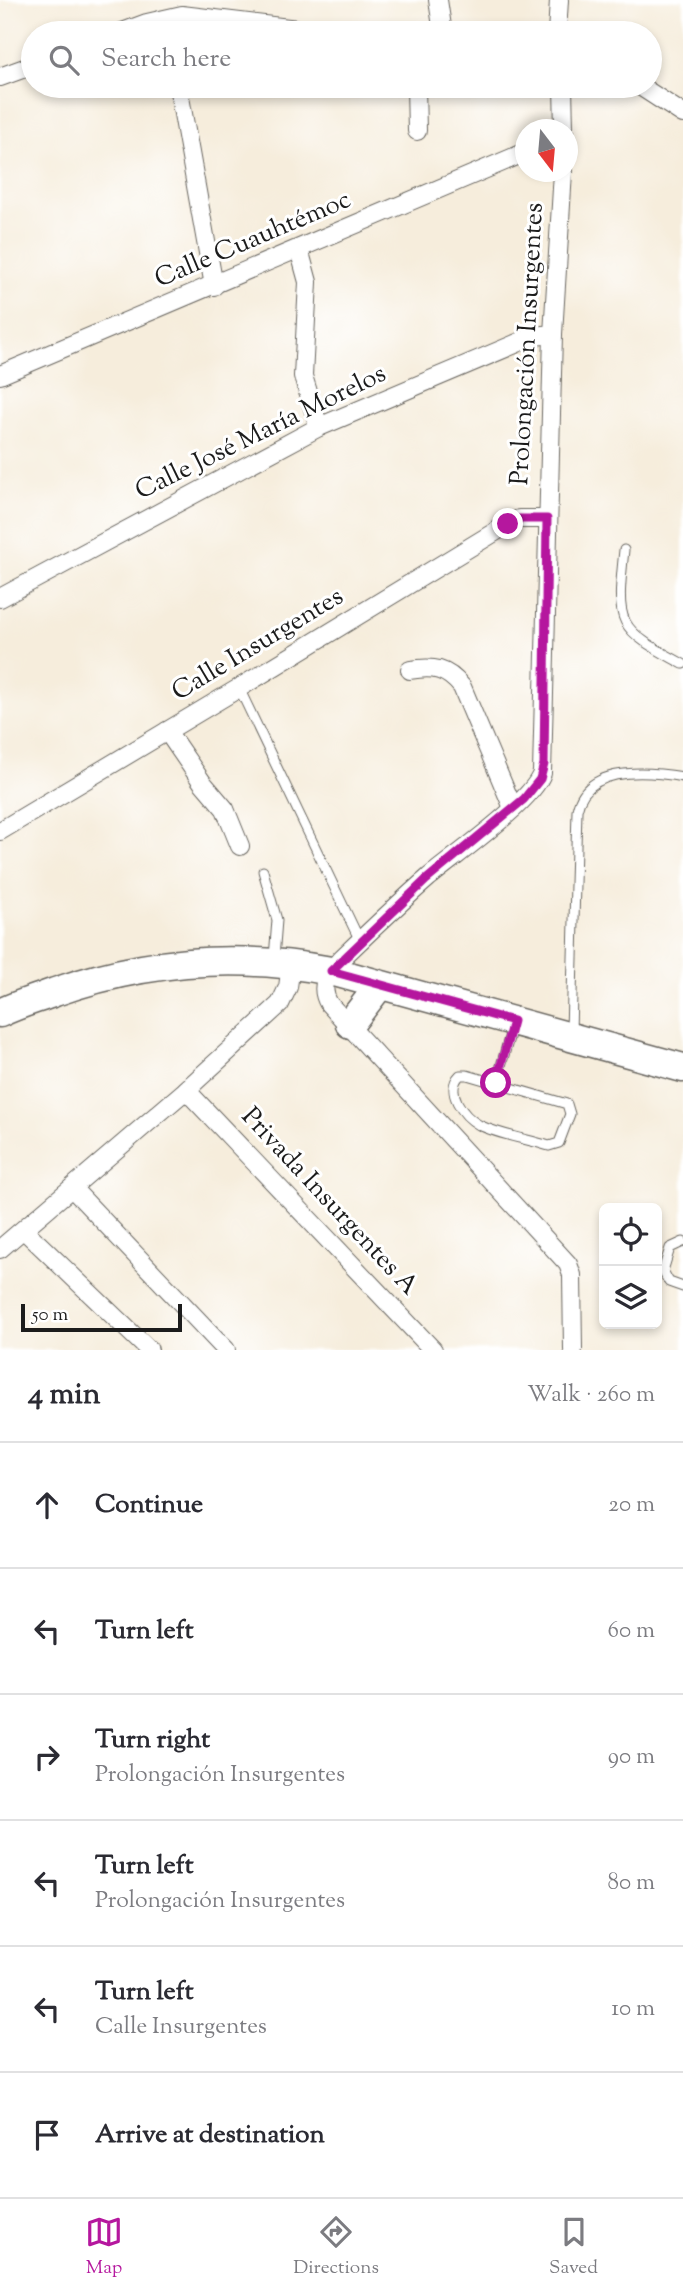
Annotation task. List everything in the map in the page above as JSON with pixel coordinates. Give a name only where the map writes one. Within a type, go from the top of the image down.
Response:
[{"type":"main road","points":[[2,1008],[75,985],[159,965],[228,960],[282,964],[331,971],[683,1069]]},
{"type":"main road","points":[[350,1024],[380,985]]},
{"type":"street","points":[[438,0],[441,21]]},
{"type":"street","points":[[558,21],[559,0]]},
{"type":"street","points":[[182,21],[196,16],[236,21]]},
{"type":"street","points":[[0,77],[21,69]]},
{"type":"street","points":[[180,98],[214,286]]},
{"type":"street","points":[[416,98],[417,131]]},
{"type":"street","points":[[563,98],[564,119]]},
{"type":"street","points":[[658,98],[683,114]]},
{"type":"street","name":"Calle Cuauhtémoc","points":[[0,375],[515,157]]},
{"type":"street","name":"Prolongación Insurgentes","points":[[331,971],[426,880],[513,808],[540,779],[544,764],[547,519],[553,334],[562,182]]},
{"type":"street","points":[[299,249],[307,277],[303,376],[319,427]]},
{"type":"street","name":"Calle José María Morelos","points":[[0,598],[319,427],[534,336],[553,334]]},
{"type":"street","name":"Calle Insurgentes","points":[[0,831],[508,524],[519,519],[547,519]]},
{"type":"street","points":[[410,670],[427,667],[441,669],[453,676],[463,687],[513,808]]},
{"type":"street","points":[[167,731],[202,782],[225,809],[240,846]]},
{"type":"street","points":[[0,1249],[186,1090],[280,1004],[288,987],[282,964]]},
{"type":"street","points":[[331,971],[326,979],[324,993],[329,1004],[568,1264],[573,1281],[573,1350]]},
{"type":"street","name":"Privada Insurgentes A","points":[[186,1090],[433,1350]]},
{"type":"street","points":[[72,1188],[226,1350]]},
{"type":"street","points":[[24,1230],[149,1350]]},
{"type":"lane","points":[[624,550],[619,599],[623,618],[638,638],[683,664]]},
{"type":"lane","points":[[239,688],[360,941]]},
{"type":"lane","points":[[571,1037],[579,799],[594,783],[628,773],[683,777]]},
{"type":"lane","points":[[263,871],[277,920],[282,964]]},
{"type":"lane","points":[[496,1083],[513,1021]]},
{"type":"lane","points":[[467,1074],[496,1083],[567,1104],[570,1114],[559,1143],[549,1146],[477,1124],[454,1099],[454,1081],[460,1075],[467,1074]]},
{"type":"lane","points":[[683,1242],[670,1248],[663,1271],[669,1282],[683,1287]]},
{"type":"route","points":[[496,1083],[513,1021],[331,971],[426,880],[524,799],[540,779],[544,764],[547,519],[519,519],[508,524]]}]
